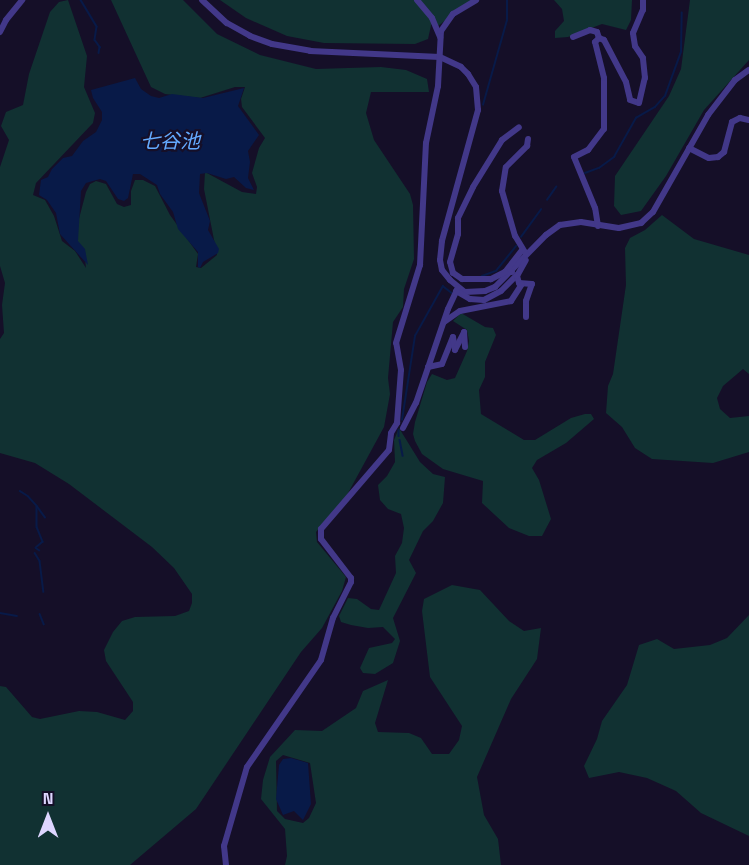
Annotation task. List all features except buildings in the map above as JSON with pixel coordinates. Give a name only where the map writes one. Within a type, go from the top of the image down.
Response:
[{"type":"street","points":[[0,32],[6,20],[22,0]]},
{"type":"street","points":[[202,0],[227,23],[250,36],[292,49],[440,57],[461,67],[476,87],[478,110],[442,242],[440,260],[442,270],[457,290],[465,292],[485,291],[495,287],[511,273],[525,254],[560,225],[581,222],[619,228],[641,223],[653,212],[708,115],[735,81],[749,70]]},
{"type":"street","points":[[417,0],[432,18],[441,38]]},
{"type":"street","points":[[226,865],[224,846],[247,767],[321,660],[333,618],[351,582],[351,578],[321,538],[321,529],[389,450],[391,433],[399,418],[401,370],[396,344],[421,262],[426,143],[438,86],[442,27],[453,14],[476,0]]},
{"type":"street","points":[[573,37],[590,30],[597,32],[599,38],[604,40],[626,82],[630,100],[639,103],[645,78],[643,58],[635,46],[633,33],[643,0]]},
{"type":"street","points":[[598,226],[595,208],[574,157],[588,150],[604,129],[604,78],[595,42],[599,38]]},
{"type":"street","points":[[689,148],[710,158],[718,157],[724,152],[732,122],[740,118],[749,120]]},
{"type":"street","points":[[511,273],[491,279],[462,279],[453,273],[450,262],[458,234],[458,218],[473,187],[502,140],[519,127]]},
{"type":"street","points":[[525,254],[511,226],[502,191],[506,167],[527,146],[528,139]]},
{"type":"street","points":[[511,273],[518,282],[531,285],[526,301],[526,317]]},
{"type":"street","points":[[444,322],[460,311],[511,301],[522,284]]},
{"type":"street","points":[[403,428],[416,403],[457,290]]},
{"type":"street","points":[[428,367],[442,364],[453,336],[455,350],[464,332],[465,347]]},
{"type":"green space","points":[[68,0],[87,56],[84,87],[95,113],[93,123],[36,183],[33,195],[45,200],[54,216],[62,241],[75,251],[86,268],[85,259],[78,249],[75,234],[90,184],[96,181],[106,184],[117,204],[124,207],[131,205],[131,191],[135,180],[143,180],[155,186],[170,215],[198,254],[196,267],[201,268],[217,255],[204,189],[205,172],[242,192],[256,194],[257,187],[252,173],[259,148],[265,138],[242,107],[241,99],[245,87],[235,87],[200,98],[165,94],[151,87],[111,0],[183,0],[217,34],[260,55],[316,69],[381,67],[406,70],[427,79],[429,92],[371,92],[366,113],[374,140],[410,194],[413,205],[414,259],[404,289],[403,307],[393,322],[388,378],[390,394],[384,427],[347,495],[316,532],[317,542],[346,577],[342,591],[322,628],[301,652],[196,809],[130,865],[0,865],[0,686],[6,687],[32,717],[40,719],[79,711],[97,712],[125,720],[133,711],[133,702],[106,661],[104,650],[113,632],[122,621],[135,617],[175,616],[189,611],[192,603],[192,594],[174,568],[152,547],[69,484],[35,463],[0,453],[0,339],[4,333],[2,305],[5,283],[0,266],[0,167],[9,140],[1,126],[6,112],[23,105],[29,74],[50,12],[59,2]]},
{"type":"green space","points":[[220,0],[415,0],[432,21],[428,39],[415,44],[324,43],[287,36],[246,18]]},
{"type":"green space","points":[[418,0],[472,0],[438,26]]},
{"type":"green space","points":[[554,0],[632,0],[631,20],[626,30],[602,24],[568,37],[555,38],[555,31],[564,21],[562,9]]},
{"type":"green space","points":[[690,0],[749,0],[749,60],[704,110],[666,176],[641,211],[621,215],[614,206],[615,176],[669,96],[681,69]]},
{"type":"green space","points":[[662,215],[694,239],[749,255],[749,374],[743,369],[723,386],[717,398],[720,409],[730,418],[749,416],[749,452],[713,463],[652,459],[635,448],[622,427],[606,413],[608,386],[613,374],[626,285],[625,248],[630,238],[645,230]]},
{"type":"green space","points":[[461,313],[485,327],[493,328],[496,335],[485,362],[485,377],[479,390],[481,414],[524,440],[535,440],[571,418],[591,414],[594,419],[566,443],[537,460],[532,468],[539,480],[551,519],[542,536],[529,536],[509,528],[482,503],[483,481],[443,469],[422,454],[415,441],[413,434],[415,422],[427,382],[432,374],[447,380],[455,378],[467,351],[469,341],[467,330],[453,321]]},
{"type":"green space","points":[[399,428],[420,462],[433,474],[445,477],[443,503],[433,521],[423,531],[409,560],[416,573],[393,618],[400,641],[393,663],[375,674],[363,673],[360,668],[369,648],[392,643],[395,639],[383,627],[368,628],[351,625],[341,622],[339,616],[348,598],[357,599],[371,609],[379,610],[396,573],[395,556],[402,543],[404,528],[401,514],[388,509],[380,500],[378,485],[387,476],[395,462],[394,440]]},
{"type":"green space","points":[[452,585],[480,590],[509,621],[524,631],[541,628],[537,659],[511,699],[477,777],[484,815],[498,839],[501,865],[285,865],[287,856],[285,829],[261,799],[263,780],[270,757],[295,730],[322,731],[356,708],[363,691],[388,680],[375,723],[378,732],[409,733],[421,738],[432,754],[449,754],[459,740],[462,726],[430,677],[422,611],[424,599]],"holes":[[[283,755],[310,763],[316,803],[309,818],[303,823],[285,819],[277,811],[276,761]]]},
{"type":"green space","points":[[749,615],[749,836],[701,813],[676,791],[647,778],[619,772],[589,778],[584,766],[597,739],[602,721],[627,685],[639,645],[657,639],[674,649],[710,645],[727,638]]},
{"type":"water","name":"七谷池","points":[[135,78],[141,89],[159,98],[172,94],[203,98],[244,88],[238,106],[259,135],[248,151],[250,162],[248,178],[254,190],[246,188],[234,177],[226,179],[207,173],[200,174],[199,193],[210,221],[208,230],[219,249],[218,253],[203,262],[200,268],[198,267],[198,252],[178,229],[173,212],[160,194],[157,185],[140,174],[133,174],[128,198],[124,201],[118,199],[106,181],[100,179],[86,183],[81,191],[78,241],[85,249],[88,265],[60,234],[56,213],[47,200],[39,195],[41,180],[48,177],[52,169],[63,158],[72,156],[83,141],[96,132],[102,120],[102,112],[91,90]]},
{"type":"water","points":[[291,758],[308,763],[311,804],[303,820],[294,811],[283,815],[276,799],[279,765],[283,759]]},
{"type":"waterway","points":[[81,0],[97,27],[95,40],[100,47],[99,53]]},
{"type":"waterway","points":[[483,105],[507,20],[507,0]]},
{"type":"waterway","points":[[585,173],[599,168],[614,157],[636,118],[655,107],[665,96],[681,52],[682,13]]},
{"type":"waterway","points":[[547,200],[556,187]]},
{"type":"waterway","points":[[521,237],[541,209]]},
{"type":"waterway","points":[[482,276],[496,271],[516,246]]},
{"type":"waterway","points":[[402,420],[415,336],[443,286],[452,293]]},
{"type":"waterway","points":[[399,430],[399,436]]},
{"type":"waterway","points":[[400,440],[403,456]]},
{"type":"waterway","points":[[20,491],[37,506],[37,527],[43,542],[36,548],[39,550]]},
{"type":"waterway","points":[[37,506],[45,517]]},
{"type":"waterway","points":[[35,553],[40,561],[44,592]]},
{"type":"waterway","points":[[0,613],[17,616]]},
{"type":"waterway","points":[[40,614],[44,624]]}]
